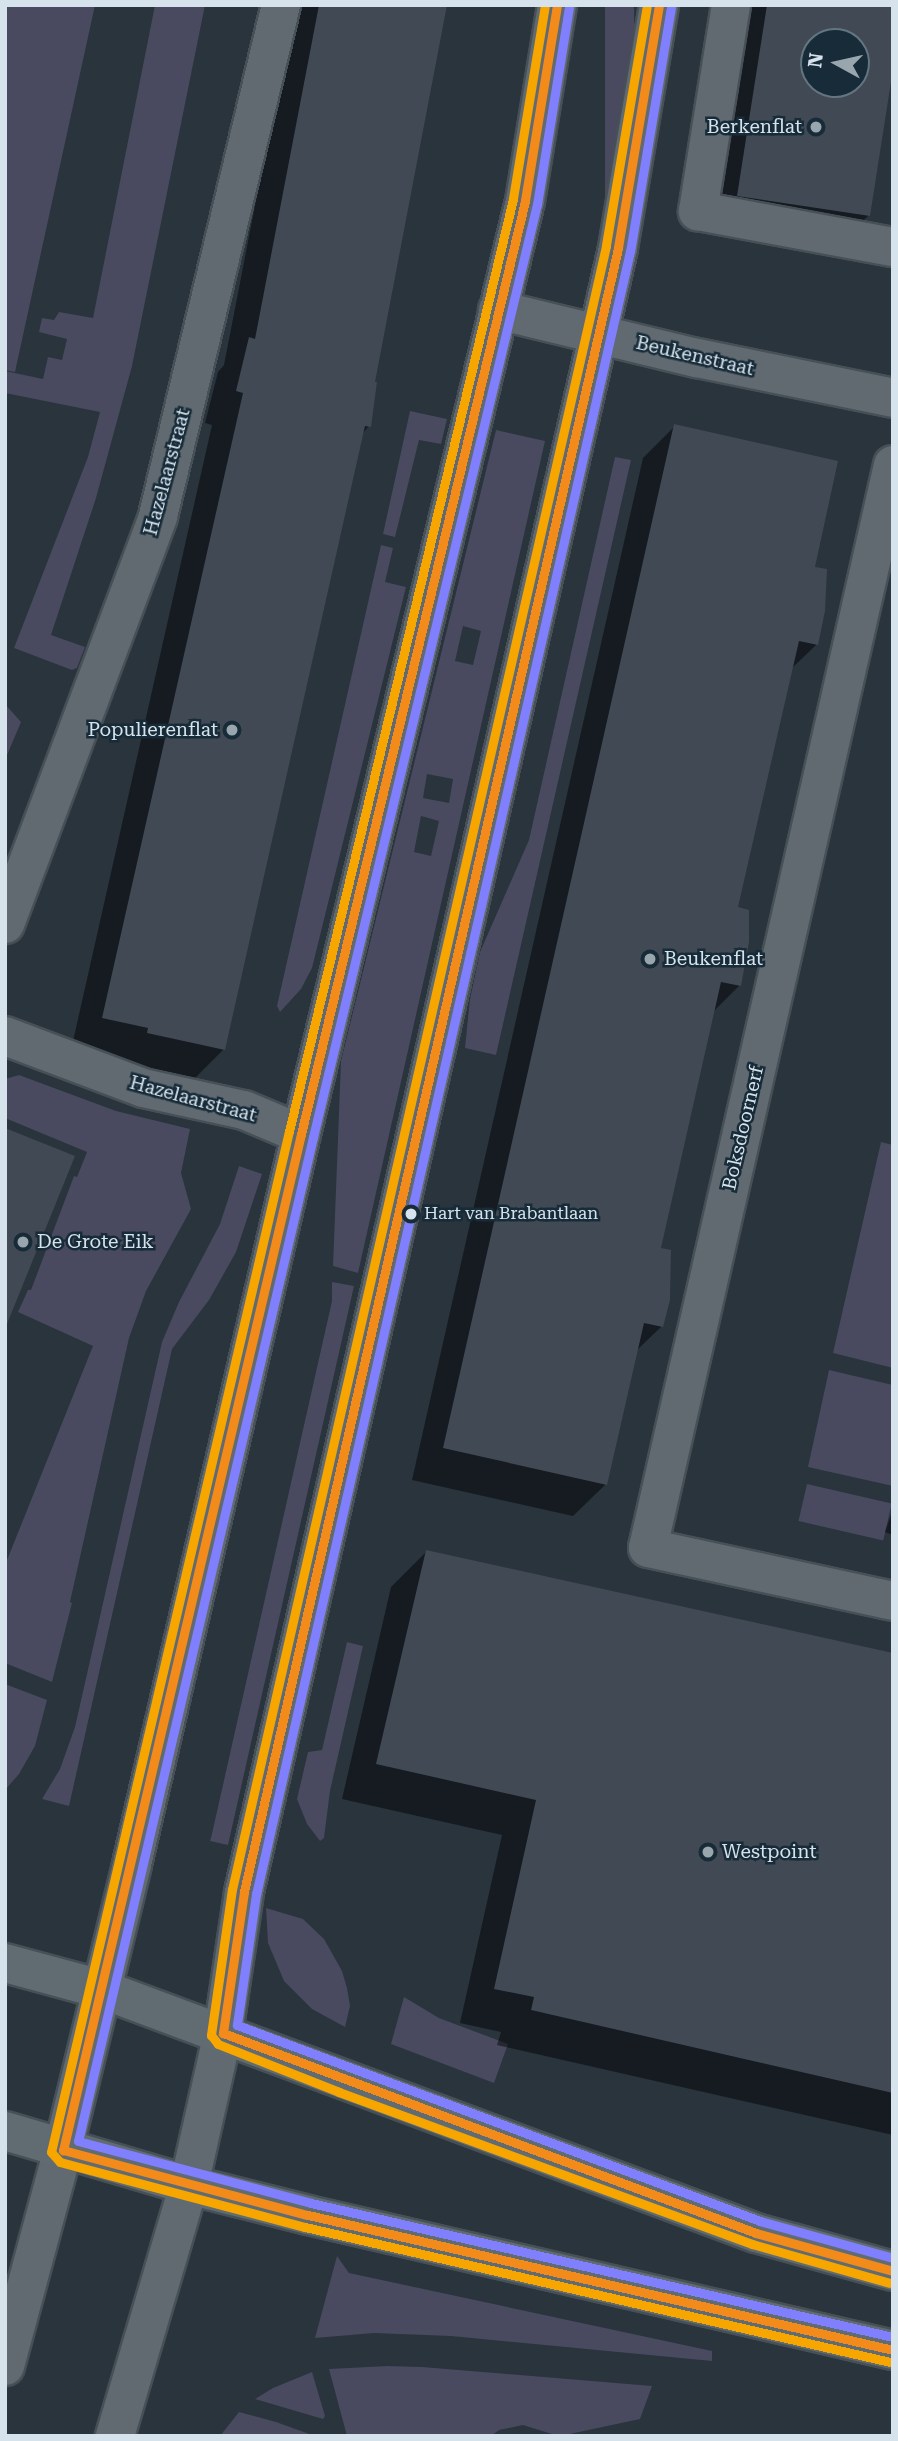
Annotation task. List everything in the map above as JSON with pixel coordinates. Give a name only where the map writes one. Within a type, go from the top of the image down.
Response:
[{"type":"main road","points":[[5,1963],[101,1989],[756,2233],[893,2271]]},
{"type":"main road","points":[[5,2131],[189,2185],[893,2350]]},
{"type":"street","name":"Hazelaarstraat","points":[[5,924],[158,516],[281,5]]},
{"type":"street","points":[[5,2366],[63,2150],[301,1134],[525,201],[557,5]]},
{"type":"street","points":[[115,2436],[189,2185],[223,2033],[244,1892],[618,248],[659,5]]},
{"type":"street","points":[[731,5],[698,211],[893,247]]},
{"type":"street","name":"Beukenstraat","points":[[498,310],[893,398]]},
{"type":"street","name":"Boksdoornerf","points":[[893,465],[648,1548],[893,1601]]},
{"type":"street","name":"Hazelaarstraat","points":[[5,1036],[143,1088],[244,1110],[301,1134]]},
{"type":"shaded area","points":[[5,5],[95,5],[15,372],[5,370]]},
{"type":"shaded area","points":[[155,5],[205,5],[132,366],[96,498],[51,635],[85,647],[77,668],[72,670],[14,648],[88,457],[100,412],[5,393],[5,371],[43,379],[48,357],[62,360],[67,339],[39,332],[42,318],[54,320],[59,312],[93,318]]},
{"type":"shaded area","points":[[605,5],[634,5],[634,200],[605,200]]},
{"type":"shaded area","points":[[410,411],[447,419],[441,444],[419,440],[395,537],[383,534]]},
{"type":"shaded area","points":[[496,430],[545,441],[358,1273],[333,1266],[341,1061]],"holes":[[[463,626],[481,631],[473,665],[455,661]],[[427,774],[453,779],[449,803],[423,798]],[[421,816],[439,821],[431,856],[414,852]]]},
{"type":"shaded area","points":[[615,457],[631,460],[496,1055],[465,1048],[470,999],[480,952],[529,840]]},
{"type":"shaded area","points":[[381,545],[393,548],[385,582],[406,587],[312,968],[301,989],[280,1012],[277,1006]]},
{"type":"shaded area","points":[[5,704],[21,722],[5,760]]},
{"type":"shaded area","points":[[19,1075],[116,1111],[190,1129],[181,1173],[191,1209],[146,1291],[129,1338],[70,1602],[72,1603],[52,1682],[5,1663],[5,1565],[93,1346],[18,1312],[28,1290],[31,1290],[74,1176],[77,1177],[87,1152],[5,1118],[5,1079]]},
{"type":"shaded area","points":[[881,1142],[893,1145],[893,1368],[833,1353]]},
{"type":"shaded area","points":[[239,1166],[262,1174],[236,1252],[209,1300],[172,1349],[69,1806],[42,1799],[60,1769],[75,1727],[162,1342],[179,1302],[220,1224]]},
{"type":"shaded area","points":[[332,1282],[354,1286],[228,1845],[210,1841],[332,1301]]},
{"type":"shaded area","points":[[829,1370],[893,1385],[893,1486],[808,1467]]},
{"type":"shaded area","points":[[807,1484],[892,1504],[883,1541],[798,1521]]},
{"type":"shaded area","points":[[347,1642],[363,1646],[330,1791],[324,1838],[320,1841],[307,1824],[297,1799],[308,1752],[322,1750]]},
{"type":"shaded area","points":[[5,1684],[47,1700],[35,1746],[19,1774],[5,1790]]},
{"type":"shaded area","points":[[266,1908],[303,1919],[324,1939],[342,1971],[347,1988],[350,2006],[345,2027],[312,2009],[284,1981],[268,1943]]},
{"type":"shaded area","points":[[404,1997],[439,2018],[508,2044],[494,2083],[391,2044]]},
{"type":"shaded area","points":[[337,2256],[349,2273],[712,2351],[712,2361],[451,2336],[374,2333],[315,2338]]},
{"type":"shaded area","points":[[387,2366],[652,2386],[640,2419],[565,2435],[555,2435],[523,2425],[499,2430],[491,2436],[347,2436],[329,2369]]},
{"type":"shaded area","points":[[312,2372],[325,2416],[323,2419],[255,2399],[273,2388]]},
{"type":"shaded area","points":[[239,2412],[276,2422],[315,2436],[220,2436]]},
{"type":"building","name":"Populierenflat","points":[[319,5],[447,5],[375,382],[371,427],[365,426],[225,1050],[147,1033],[148,1028],[102,1018],[243,393],[236,391],[249,337],[255,339]]},
{"type":"building","name":"Berkenflat","points":[[767,5],[893,5],[893,69],[870,216],[737,196]]},
{"type":"building","name":"Beukenflat","points":[[674,424],[838,461],[815,567],[827,569],[825,611],[818,645],[799,641],[738,907],[749,910],[749,942],[741,986],[721,982],[661,1248],[671,1250],[670,1300],[663,1327],[644,1323],[607,1485],[443,1448]]},
{"type":"building","name":"De Grote Eik","points":[[5,1128],[75,1156],[7,1324],[5,1324]]},
{"type":"building","name":"Westpoint","points":[[426,1550],[893,1653],[893,2093],[531,2010],[534,1997],[494,1989],[536,1800],[376,1764]]},
{"type":"transit line","points":[[545,5],[513,199],[289,1131],[51,2152],[60,2162],[305,2227],[890,2362]]},
{"type":"transit line","points":[[557,5],[525,201],[301,1134],[63,2150],[308,2215],[893,2350]]},
{"type":"transit line","points":[[647,5],[606,246],[232,1889],[211,2035],[218,2044],[339,2092],[752,2244],[890,2283]]},
{"type":"transit line","points":[[659,5],[618,248],[244,1892],[223,2033],[756,2233],[893,2271]]},
{"type":"transit line","points":[[569,7],[537,204],[313,1137],[78,2141],[311,2203],[893,2337]]},
{"type":"transit line","points":[[671,7],[630,251],[256,1894],[237,2025],[760,2221],[893,2258]]},
{"type":"place","name":"Berkenflat","points":[[816,127]]},
{"type":"place","name":"Populierenflat","points":[[232,730]]},
{"type":"place","name":"Beukenflat","points":[[650,959]]},
{"type":"place","name":"Hart van Brabantlaan","points":[[411,1214]]},
{"type":"place","name":"De Grote Eik","points":[[23,1242]]},
{"type":"place","name":"Westpoint","points":[[708,1852]]}]
